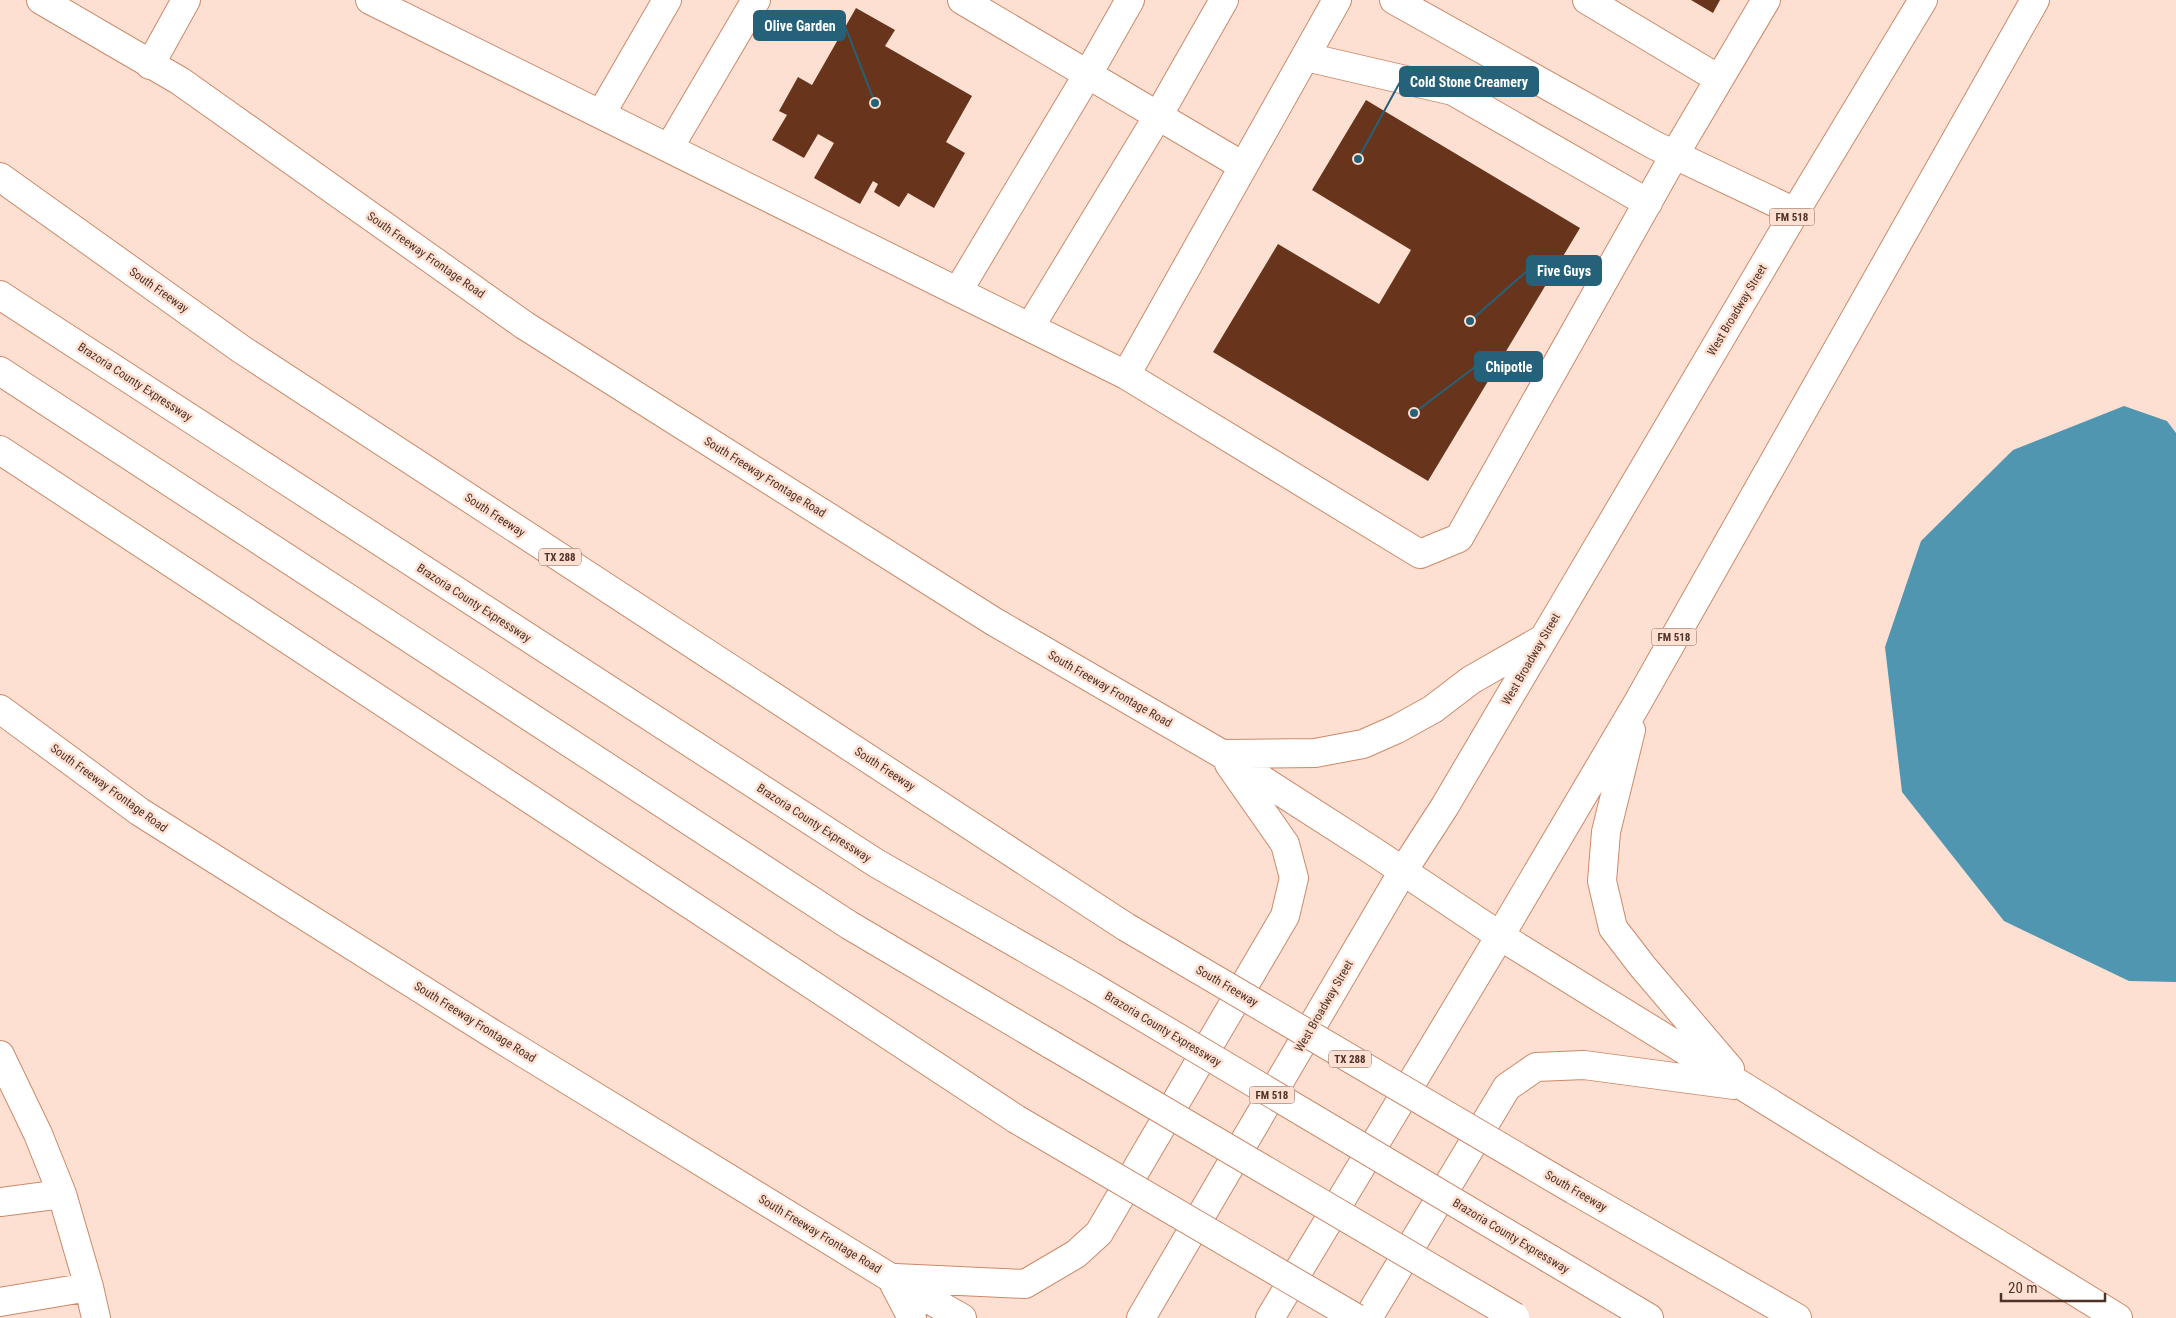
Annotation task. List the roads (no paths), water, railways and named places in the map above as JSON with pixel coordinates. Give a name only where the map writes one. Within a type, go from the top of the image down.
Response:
[{"type":"main road","name":"South Freeway Frontage Road","points":[[41,0],[180,81],[524,325],[993,621],[1222,754],[1500,936],[2118,1318]]},
{"type":"main road","points":[[150,65],[186,0]]},
{"type":"main road","points":[[370,0],[1126,375],[1420,554],[1460,538],[1676,154],[1766,0]]},
{"type":"main road","points":[[601,114],[668,0]]},
{"type":"main road","points":[[669,148],[756,0]]},
{"type":"main road","points":[[962,0],[1243,166]]},
{"type":"main road","points":[[958,291],[1130,0]]},
{"type":"main road","points":[[1030,328],[1158,116],[1224,0]]},
{"type":"main road","points":[[1126,375],[1337,0]]},
{"type":"main road","points":[[1394,0],[1654,145],[1795,212]]},
{"type":"main road","points":[[1588,0],[1720,79]]},
{"type":"main road","name":"West Broadway Street","points":[[1140,1318],[1403,871],[1445,806],[1795,212],[1924,0]]},
{"type":"main road","name":"FM 518","points":[[1270,1318],[1500,936],[1638,702],[2035,0]]},
{"type":"main road","points":[[1306,57],[1453,91],[1648,204]]},
{"type":"main road","name":"South Freeway","points":[[0,177],[241,349],[1126,927],[1574,1190],[1797,1318]]},
{"type":"main road","name":"Brazoria County Expressway","points":[[0,295],[876,864],[1091,986],[1649,1318]]},
{"type":"main road","points":[[0,370],[849,925],[1516,1318]]},
{"type":"main road","points":[[0,450],[1016,1119],[1356,1318]]},
{"type":"main road","points":[[1222,754],[1315,753],[1364,744],[1397,729],[1433,709],[1471,680],[1542,639]]},
{"type":"main road","points":[[1638,702],[1606,832],[1602,881],[1613,928],[1745,1087]]},
{"type":"main road","name":"South Freeway Frontage Road","points":[[0,709],[140,812],[488,1031],[891,1278],[962,1318]]},
{"type":"main road","points":[[891,1278],[1025,1284],[1076,1254],[1099,1233],[1285,916],[1294,878],[1285,844],[1222,754]]},
{"type":"main road","points":[[0,1055],[9,1095],[38,1134],[62,1194],[96,1318]]},
{"type":"main road","points":[[1368,1318],[1507,1087],[1536,1067],[1584,1065],[1745,1087]]},
{"type":"main road","points":[[0,1202],[62,1194]]},
{"type":"main road","points":[[891,1278],[912,1318]]},
{"type":"main road","points":[[0,1302],[89,1287]]},
{"type":"water","points":[[2124,406],[2167,421],[2176,433],[2176,982],[2129,981],[2004,921],[1902,792],[1885,647],[1921,541],[2013,450]]},
{"type":"place","name":"Olive Garden","points":[[875,103]]},
{"type":"place","name":"Cold Stone Creamery","points":[[1358,159]]},
{"type":"place","name":"Five Guys","points":[[1470,321]]},
{"type":"place","name":"Chipotle","points":[[1414,413]]}]
